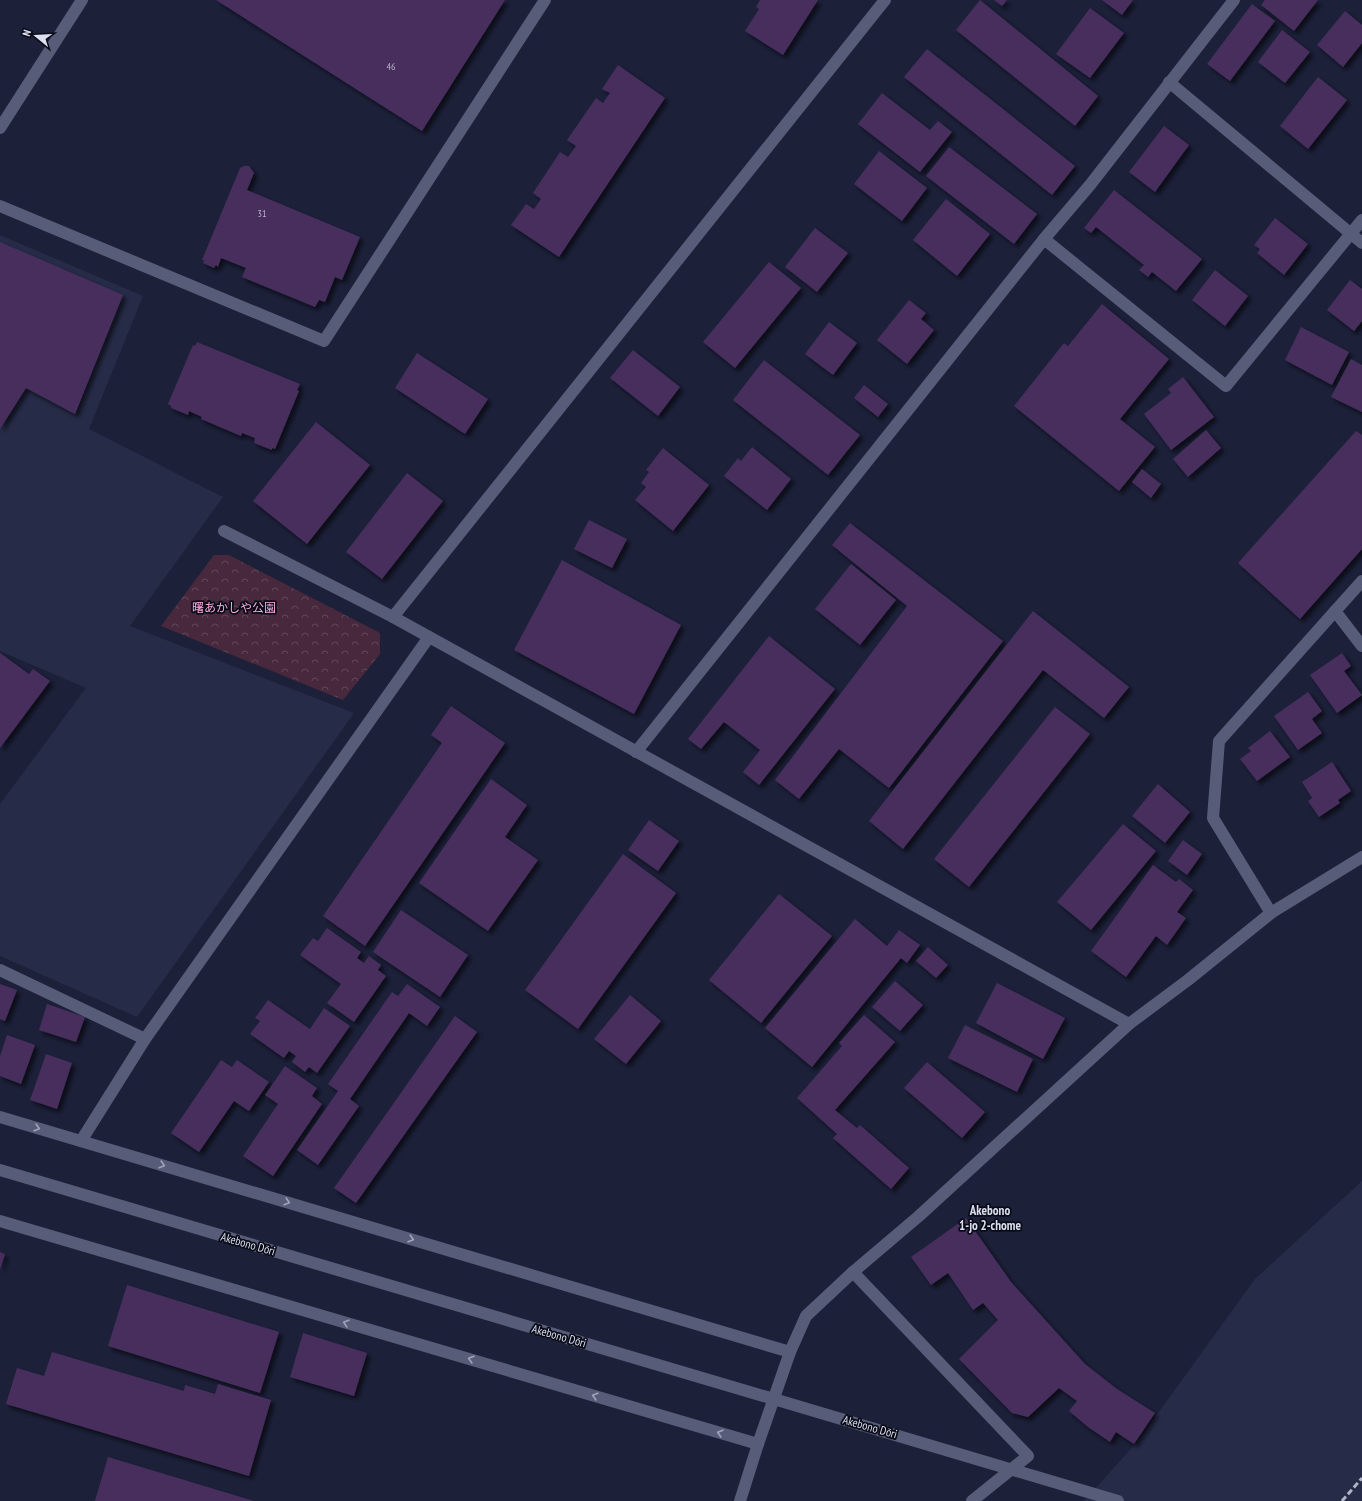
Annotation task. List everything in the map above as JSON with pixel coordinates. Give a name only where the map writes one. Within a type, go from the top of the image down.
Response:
[{"type":"street","points":[[68,0],[74,12]]},
{"type":"street","points":[[0,128],[82,0]]},
{"type":"street","points":[[0,206],[324,341],[545,0]]},
{"type":"street","points":[[393,617],[885,0]]},
{"type":"street","points":[[636,752],[1044,239],[1090,185],[1234,0]]},
{"type":"street","points":[[1169,82],[1362,244]]},
{"type":"street","points":[[1044,239],[1226,386],[1362,220]]},
{"type":"street","points":[[224,531],[393,617],[1129,1024]]},
{"type":"street","points":[[1271,913],[1213,818],[1219,741],[1362,581]]},
{"type":"street","points":[[1336,611],[1362,646]]},
{"type":"street","points":[[81,1141],[144,1039],[429,637]]},
{"type":"street","points":[[740,1501],[790,1352],[806,1316],[853,1272],[925,1211],[1129,1024],[1188,980],[1271,913],[1362,857]]},
{"type":"street","points":[[0,970],[144,1039]]},
{"type":"street","points":[[0,1117],[790,1352]]},
{"type":"street","name":"Akebono Dōri","points":[[0,1170],[1118,1501]]},
{"type":"street","points":[[0,1221],[758,1444]]},
{"type":"street","points":[[853,1272],[1028,1456],[972,1501]]},
{"type":"shaded area","points":[[0,235],[143,296],[89,429],[223,497],[130,626],[354,713],[137,1017],[0,956],[0,804],[86,688],[0,651]]},
{"type":"shaded area","points":[[1362,1181],[1362,1501],[1084,1501],[1137,1442],[1255,1279]]},
{"type":"green space","name":"曙あかしや公園","points":[[214,555],[229,555],[380,633],[380,654],[343,700],[161,626]]},
{"type":"building","points":[[216,0],[505,0],[422,131]]},
{"type":"building","points":[[760,0],[818,0],[783,55],[745,31],[759,9],[756,7]]},
{"type":"building","points":[[980,0],[1098,96],[1075,126],[956,30]]},
{"type":"building","points":[[994,0],[1007,0],[1002,6]]},
{"type":"building","points":[[1102,0],[1133,0],[1122,15]]},
{"type":"building","points":[[1265,0],[1318,0],[1294,31],[1261,5]]},
{"type":"building","points":[[1252,4],[1275,21],[1230,81],[1207,64]]},
{"type":"building","points":[[1090,8],[1124,33],[1090,78],[1056,54]]},
{"type":"building","points":[[1345,11],[1362,25],[1362,43],[1343,67],[1317,45]]},
{"type":"building","points":[[1282,30],[1310,52],[1285,83],[1258,62]]},
{"type":"building","points":[[927,49],[1075,166],[1052,195],[904,77]]},
{"type":"building","points":[[618,65],[665,98],[559,257],[511,225],[526,204],[534,209],[541,199],[533,193],[560,152],[568,157],[576,146],[567,140],[596,98],[603,103],[610,93],[602,89]]},
{"type":"building","points":[[1318,77],[1347,100],[1308,149],[1280,126]]},
{"type":"building","points":[[882,93],[930,130],[938,121],[952,132],[920,172],[858,124]]},
{"type":"building","points":[[1164,126],[1189,145],[1155,192],[1129,172]]},
{"type":"building","points":[[949,147],[1037,214],[1014,244],[926,176]]},
{"type":"building","points":[[879,151],[927,188],[902,221],[854,184]]},
{"type":"building","points":[[249,166],[254,173],[247,190],[360,237],[342,280],[335,277],[325,302],[319,300],[315,307],[242,277],[246,268],[221,258],[218,267],[216,265],[214,268],[203,263],[204,260],[202,260],[240,168]]},
{"type":"building","points":[[1114,190],[1202,259],[1176,291],[1152,272],[1148,277],[1139,270],[1144,265],[1096,227],[1091,233],[1084,228]]},
{"type":"building","points":[[946,199],[990,234],[957,276],[913,240]]},
{"type":"building","points":[[1275,218],[1308,244],[1284,275],[1257,253],[1260,249],[1254,245]]},
{"type":"building","points":[[815,228],[848,253],[817,292],[785,267]]},
{"type":"building","points":[[0,242],[123,295],[75,414],[26,388],[0,429]]},
{"type":"building","points":[[769,262],[801,288],[735,368],[703,342]]},
{"type":"building","points":[[1215,270],[1248,296],[1225,326],[1192,300]]},
{"type":"building","points":[[1350,280],[1362,289],[1362,321],[1354,331],[1327,310]]},
{"type":"building","points":[[909,300],[926,313],[921,319],[934,330],[907,364],[877,340]]},
{"type":"building","points":[[1102,304],[1169,359],[1120,419],[1155,447],[1119,491],[1014,406],[1064,343],[1068,346]]},
{"type":"building","points":[[829,322],[857,343],[833,375],[805,354]]},
{"type":"building","points":[[1301,327],[1349,352],[1332,385],[1285,360]]},
{"type":"building","points":[[197,342],[300,384],[297,390],[299,391],[275,449],[272,448],[272,450],[254,443],[255,438],[242,433],[241,436],[201,419],[202,417],[189,411],[188,415],[171,408],[168,404],[193,345],[195,346]]},
{"type":"building","points":[[633,350],[680,387],[658,416],[610,378]]},
{"type":"building","points":[[417,353],[488,399],[465,434],[395,388]]},
{"type":"building","points":[[1351,359],[1362,365],[1362,412],[1331,397]]},
{"type":"building","points":[[764,360],[860,435],[828,475],[733,400]]},
{"type":"building","points":[[1183,377],[1214,417],[1171,450],[1144,414],[1171,393],[1168,389]]},
{"type":"building","points":[[864,385],[888,404],[878,417],[854,398]]},
{"type":"building","points":[[316,422],[370,465],[307,544],[253,501]]},
{"type":"building","points":[[1206,430],[1221,448],[1188,477],[1173,459]]},
{"type":"building","points":[[1356,431],[1362,435],[1362,549],[1300,619],[1238,563]]},
{"type":"building","points":[[752,447],[791,479],[767,510],[724,476],[738,458],[741,461]]},
{"type":"building","points":[[663,448],[709,485],[673,531],[635,500],[646,487],[641,483],[649,472],[646,470]]},
{"type":"building","points":[[1142,469],[1161,484],[1151,498],[1132,482]]},
{"type":"building","points":[[407,473],[443,501],[382,579],[346,552]]},
{"type":"building","points":[[589,520],[627,539],[612,568],[574,549]]},
{"type":"building","points":[[850,523],[1003,641],[889,788],[839,749],[799,799],[775,780],[907,606],[832,545]]},
{"type":"building","points":[[562,560],[681,625],[634,714],[514,650]]},
{"type":"building","points":[[851,564],[896,600],[860,645],[815,609]]},
{"type":"building","points":[[1033,611],[1129,687],[1104,718],[1043,670],[903,849],[869,821]]},
{"type":"building","points":[[769,636],[835,689],[759,785],[743,772],[760,750],[724,722],[701,749],[688,739]]},
{"type":"building","points":[[0,653],[29,674],[33,669],[50,681],[0,748]]},
{"type":"building","points":[[1342,653],[1351,666],[1344,671],[1362,695],[1337,713],[1310,675]]},
{"type":"building","points":[[1308,692],[1322,711],[1312,719],[1322,733],[1298,750],[1274,716]]},
{"type":"building","points":[[451,706],[505,743],[365,946],[323,916],[442,743],[431,735]]},
{"type":"building","points":[[1055,707],[1090,734],[969,887],[934,859]]},
{"type":"building","points":[[1270,731],[1290,757],[1257,781],[1240,759],[1251,751],[1248,748]]},
{"type":"building","points":[[1332,762],[1351,791],[1338,800],[1340,803],[1319,817],[1308,801],[1312,798],[1302,782]]},
{"type":"building","points":[[491,779],[527,805],[505,837],[538,860],[488,931],[419,883]]},
{"type":"building","points":[[1158,784],[1190,812],[1165,843],[1132,816]]},
{"type":"building","points":[[649,820],[679,841],[658,871],[628,850]]},
{"type":"building","points":[[1123,824],[1156,851],[1091,930],[1057,902]]},
{"type":"building","points":[[1183,840],[1202,854],[1187,875],[1168,861]]},
{"type":"building","points":[[623,854],[676,893],[578,1029],[525,990]]},
{"type":"building","points":[[1153,865],[1176,882],[1179,879],[1193,890],[1177,912],[1186,918],[1167,945],[1156,936],[1126,977],[1091,951]]},
{"type":"building","points":[[779,894],[832,936],[761,1023],[709,980]]},
{"type":"building","points":[[401,910],[468,955],[440,997],[373,952]]},
{"type":"building","points":[[855,919],[887,946],[899,930],[920,945],[907,963],[901,958],[812,1067],[765,1028]]},
{"type":"building","points":[[327,928],[361,952],[357,958],[364,963],[369,956],[381,965],[378,970],[386,976],[354,1022],[327,1003],[341,984],[300,955],[313,938],[318,941]]},
{"type":"building","points":[[928,947],[948,965],[936,978],[916,961]]},
{"type":"building","points":[[895,981],[923,1005],[900,1031],[872,1007]]},
{"type":"building","points":[[997,983],[1065,1018],[1043,1059],[976,1023]]},
{"type":"building","points":[[0,984],[17,990],[5,1021],[0,1019]]},
{"type":"building","points":[[407,984],[440,1007],[427,1026],[409,1013],[350,1099],[359,1106],[318,1165],[297,1150],[338,1091],[328,1084],[392,992],[398,996]]},
{"type":"building","points":[[630,995],[661,1021],[626,1064],[594,1039]]},
{"type":"building","points":[[268,1000],[310,1029],[324,1008],[350,1026],[317,1073],[309,1067],[305,1072],[292,1062],[296,1056],[289,1051],[284,1058],[250,1034],[260,1021],[255,1018]]},
{"type":"building","points":[[47,1004],[85,1017],[76,1042],[39,1030]]},
{"type":"building","points":[[864,1015],[895,1042],[835,1110],[857,1128],[860,1125],[909,1168],[891,1189],[833,1138],[837,1134],[797,1098],[842,1046],[839,1043]]},
{"type":"building","points":[[455,1016],[477,1032],[356,1203],[334,1188]]},
{"type":"building","points":[[965,1025],[1033,1059],[1017,1092],[948,1058]]},
{"type":"building","points":[[7,1035],[35,1045],[21,1084],[0,1076],[0,1056]]},
{"type":"building","points":[[46,1054],[72,1063],[57,1109],[30,1100]]},
{"type":"building","points":[[221,1060],[232,1067],[237,1060],[269,1082],[249,1111],[234,1101],[199,1152],[171,1133]]},
{"type":"building","points":[[927,1062],[985,1112],[962,1138],[904,1088]]},
{"type":"building","points":[[285,1066],[317,1088],[312,1096],[322,1104],[273,1176],[243,1156],[278,1104],[265,1095]]},
{"type":"building","points":[[966,1218],[1011,1282],[1085,1364],[1117,1389],[1155,1413],[1134,1444],[1116,1432],[1110,1442],[1088,1427],[1069,1411],[1077,1401],[1059,1388],[1028,1417],[1012,1413],[959,1359],[998,1320],[983,1303],[973,1310],[948,1273],[931,1285],[911,1257]]},
{"type":"building","points":[[0,1252],[5,1254],[0,1270]]},
{"type":"building","points":[[127,1285],[279,1332],[260,1393],[108,1346]]},
{"type":"building","points":[[303,1333],[367,1353],[354,1396],[290,1377]]},
{"type":"building","points":[[52,1352],[184,1391],[185,1385],[215,1394],[218,1384],[271,1400],[249,1476],[6,1404],[17,1368],[44,1376]]},
{"type":"building","points":[[108,1457],[254,1501],[95,1501]]},
{"type":"railway","points":[[1342,1501],[1362,1478]]},
{"type":"district","name":"Akebono 1-jo 2-chome","points":[[990,1218]]}]
